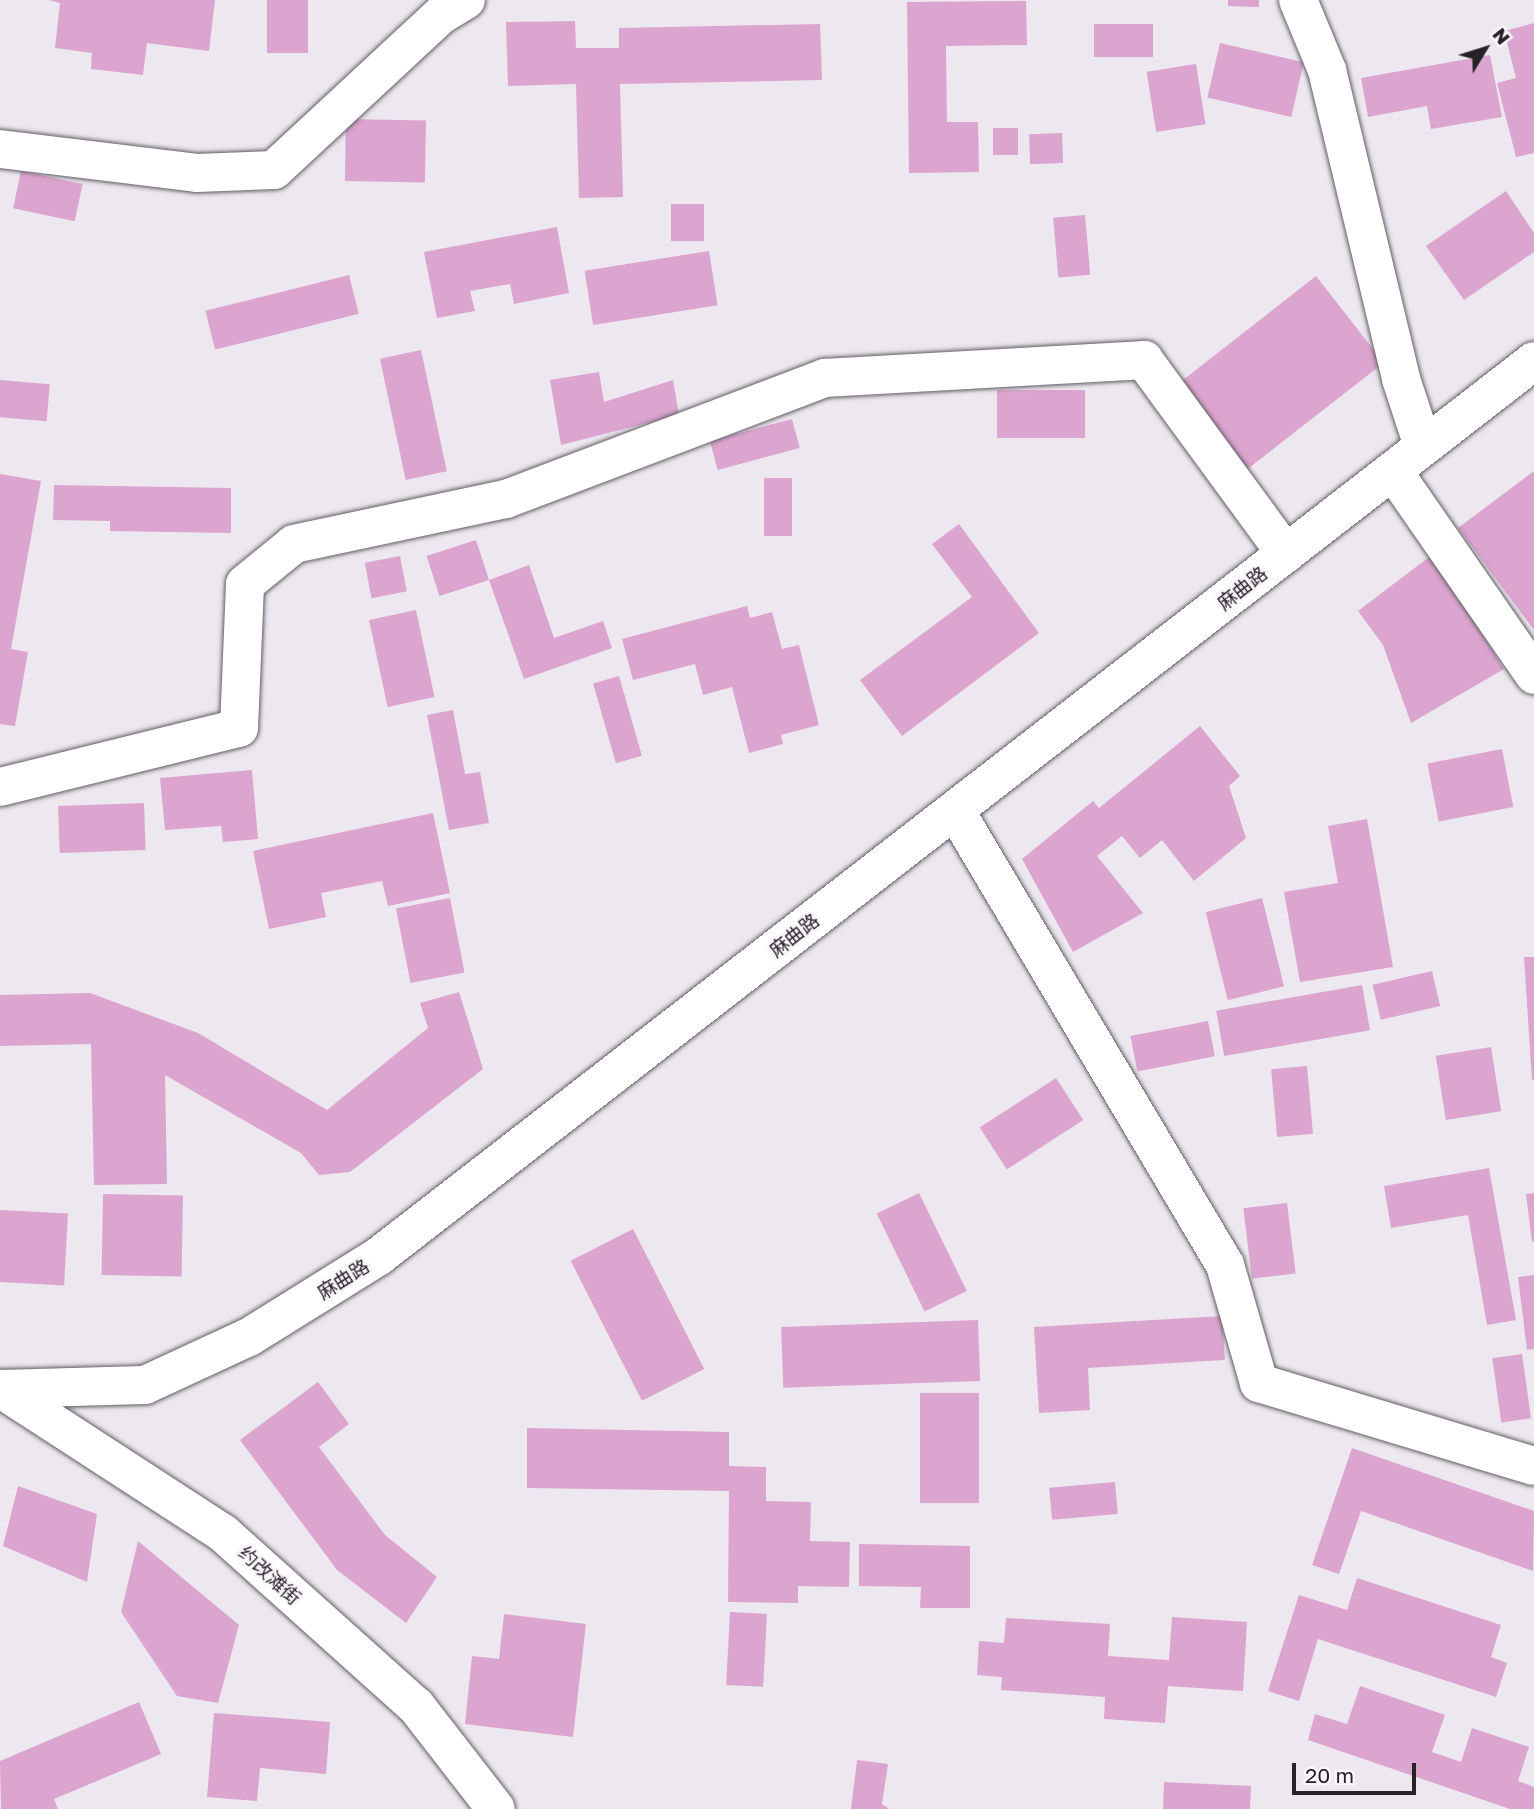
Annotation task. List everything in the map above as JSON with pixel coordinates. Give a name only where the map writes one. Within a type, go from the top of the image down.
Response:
[{"type":"street","points":[[0,149],[197,173],[274,170],[441,15],[466,0]]},
{"type":"street","points":[[1298,0],[1327,70],[1401,379],[1423,446]]},
{"type":"street","points":[[0,787],[239,728],[245,584],[294,544],[506,499],[825,378],[1144,360],[1286,554]]},
{"type":"street","name":"麻曲路","points":[[1,1389],[145,1385],[249,1337],[379,1256],[1534,361]]},
{"type":"street","points":[[1393,471],[1534,675]]},
{"type":"street","points":[[955,810],[1224,1265],[1259,1383],[1534,1466]]},
{"type":"street","name":"约改滩街","points":[[1,1389],[224,1534],[416,1706],[496,1809]]},
{"type":"building","points":[[49,0],[215,0],[209,51],[147,43],[143,75],[91,69],[92,53],[55,48],[60,3]]},
{"type":"building","points":[[267,0],[308,0],[308,53],[267,53]]},
{"type":"building","points":[[1228,0],[1259,0],[1259,7],[1228,6]]},
{"type":"building","points":[[1026,1],[1027,45],[946,46],[947,122],[978,122],[979,172],[909,173],[907,2]]},
{"type":"building","points":[[575,21],[576,48],[619,48],[619,28],[820,24],[822,80],[620,84],[623,197],[579,198],[576,84],[508,86],[506,22]]},
{"type":"building","points":[[1534,23],[1534,153],[1516,157],[1497,83],[1516,78],[1504,31]]},
{"type":"building","points":[[1094,24],[1153,24],[1153,57],[1094,57]]},
{"type":"building","points":[[1220,43],[1304,62],[1291,117],[1207,98]]},
{"type":"building","points":[[1490,55],[1502,117],[1431,129],[1427,106],[1368,117],[1361,78]]},
{"type":"building","points":[[1196,64],[1206,124],[1156,132],[1147,72]]},
{"type":"building","points":[[346,119],[426,120],[425,182],[345,181]]},
{"type":"building","points":[[993,128],[1018,128],[1018,155],[993,155]]},
{"type":"building","points":[[1062,133],[1063,163],[1030,164],[1029,134]]},
{"type":"building","points":[[21,171],[83,184],[75,221],[13,208]]},
{"type":"building","points":[[1506,191],[1534,233],[1534,252],[1464,300],[1426,246]]},
{"type":"building","points":[[671,204],[704,204],[704,241],[671,241]]},
{"type":"building","points":[[1085,215],[1090,275],[1058,278],[1053,218]]},
{"type":"building","points":[[557,227],[569,293],[514,304],[510,284],[470,291],[475,311],[437,318],[424,252]]},
{"type":"building","points":[[709,251],[718,305],[593,325],[585,271]]},
{"type":"building","points":[[349,275],[359,314],[215,350],[205,311]]},
{"type":"building","points":[[1316,276],[1384,363],[1247,470],[1179,383]]},
{"type":"building","points":[[421,350],[447,471],[406,480],[380,359]]},
{"type":"building","points":[[599,372],[604,402],[673,380],[679,415],[561,445],[550,380]]},
{"type":"building","points":[[0,380],[50,384],[47,421],[0,417]]},
{"type":"building","points":[[997,390],[1085,390],[1085,438],[997,438]]},
{"type":"building","points":[[792,419],[800,448],[718,470],[710,441]]},
{"type":"building","points":[[1534,471],[1534,630],[1458,528]]},
{"type":"building","points":[[0,474],[41,481],[11,649],[28,652],[15,726],[0,724]]},
{"type":"building","points":[[764,478],[792,478],[792,536],[764,536]]},
{"type":"building","points":[[54,485],[231,488],[231,533],[110,531],[110,521],[53,520]]},
{"type":"building","points":[[959,524],[1039,633],[902,736],[860,680],[972,597],[932,544]]},
{"type":"building","points":[[476,540],[489,580],[440,596],[427,556]]},
{"type":"building","points":[[1433,554],[1504,669],[1411,723],[1383,645],[1358,611]]},
{"type":"building","points":[[400,556],[407,591],[372,598],[365,563]]},
{"type":"building","points":[[529,565],[554,638],[603,621],[612,648],[524,679],[489,580]]},
{"type":"building","points":[[747,606],[750,618],[772,612],[782,649],[799,645],[819,725],[781,735],[783,744],[749,753],[732,687],[703,695],[695,664],[633,680],[622,639]]},
{"type":"building","points":[[416,610],[435,697],[388,707],[369,620]]},
{"type":"building","points":[[619,676],[642,756],[616,763],[593,683]]},
{"type":"building","points":[[453,710],[465,774],[480,772],[489,823],[449,830],[427,715]]},
{"type":"building","points":[[1200,726],[1240,776],[1229,786],[1246,838],[1194,881],[1162,840],[1140,858],[1122,836],[1097,856],[1143,913],[1073,952],[1022,859],[1093,801],[1099,808]]},
{"type":"building","points":[[1502,749],[1513,807],[1439,821],[1427,764]]},
{"type":"building","points":[[252,770],[258,839],[223,842],[221,826],[165,830],[160,778]]},
{"type":"building","points":[[144,803],[146,850],[60,853],[58,806]]},
{"type":"building","points":[[433,813],[450,893],[388,906],[382,881],[321,893],[326,917],[269,929],[253,851]]},
{"type":"building","points":[[1367,819],[1393,967],[1300,982],[1284,892],[1338,883],[1328,826]]},
{"type":"building","points":[[450,898],[465,973],[411,983],[396,908]]},
{"type":"building","points":[[1262,898],[1284,986],[1228,1000],[1206,912]]},
{"type":"building","points":[[1524,957],[1534,957],[1534,1080],[1532,1080]]},
{"type":"building","points":[[1432,971],[1440,1006],[1381,1020],[1373,985]]},
{"type":"building","points":[[1362,985],[1370,1030],[1224,1056],[1216,1011]]},
{"type":"building","points":[[459,992],[483,1069],[350,1172],[319,1175],[301,1153],[165,1075],[167,1184],[94,1185],[91,1044],[0,1046],[0,995],[90,993],[198,1033],[327,1110],[428,1028],[420,1003]]},
{"type":"building","points":[[1208,1021],[1215,1056],[1137,1071],[1130,1036]]},
{"type":"building","points":[[1491,1047],[1501,1111],[1446,1120],[1436,1056]]},
{"type":"building","points":[[1307,1066],[1313,1134],[1277,1137],[1271,1069]]},
{"type":"building","points":[[1056,1078],[1083,1120],[1007,1169],[980,1128]]},
{"type":"building","points":[[1489,1168],[1516,1320],[1487,1325],[1468,1215],[1391,1228],[1384,1186]]},
{"type":"building","points":[[919,1193],[967,1291],[925,1312],[877,1214]]},
{"type":"building","points":[[1534,1193],[1534,1241],[1532,1242],[1526,1194]]},
{"type":"building","points":[[103,1194],[183,1195],[182,1276],[102,1275]]},
{"type":"building","points":[[1287,1203],[1296,1273],[1252,1279],[1243,1208]]},
{"type":"building","points":[[0,1210],[68,1214],[64,1285],[0,1282]]},
{"type":"building","points":[[633,1229],[704,1369],[642,1401],[571,1261]]},
{"type":"building","points":[[1534,1275],[1534,1349],[1527,1350],[1518,1277]]},
{"type":"building","points":[[1222,1316],[1225,1360],[1088,1368],[1090,1410],[1039,1413],[1034,1327]]},
{"type":"building","points":[[978,1320],[980,1381],[783,1388],[781,1327]]},
{"type":"building","points":[[1522,1354],[1531,1418],[1501,1423],[1492,1358]]},
{"type":"building","points":[[318,1382],[349,1424],[319,1447],[385,1535],[437,1577],[406,1623],[337,1570],[240,1440]]},
{"type":"building","points":[[920,1393],[979,1393],[979,1503],[920,1503]]},
{"type":"building","points":[[527,1428],[729,1432],[729,1466],[766,1467],[766,1501],[811,1502],[810,1541],[850,1542],[849,1587],[798,1586],[798,1603],[728,1602],[729,1491],[527,1488]]},
{"type":"building","points":[[1352,1448],[1534,1511],[1533,1571],[1361,1511],[1339,1574],[1312,1565]]},
{"type":"building","points":[[1115,1482],[1118,1514],[1052,1520],[1049,1488]]},
{"type":"building","points":[[18,1486],[97,1514],[87,1582],[3,1546]]},
{"type":"building","points":[[138,1541],[239,1625],[218,1703],[177,1696],[121,1612]]},
{"type":"building","points":[[859,1544],[970,1546],[970,1608],[920,1608],[921,1587],[859,1586]]},
{"type":"building","points":[[1357,1578],[1501,1625],[1491,1657],[1507,1663],[1496,1697],[1318,1639],[1299,1701],[1268,1691],[1299,1595],[1347,1610]]},
{"type":"building","points":[[730,1612],[767,1614],[763,1687],[726,1685]]},
{"type":"building","points":[[504,1614],[586,1624],[573,1737],[465,1724],[472,1656],[499,1659]]},
{"type":"building","points":[[1172,1617],[1247,1622],[1243,1691],[1168,1686],[1165,1723],[1104,1719],[1105,1697],[1001,1690],[1002,1677],[977,1675],[979,1641],[1004,1643],[1006,1618],[1110,1624],[1108,1656],[1169,1660]]},
{"type":"building","points":[[1360,1686],[1445,1715],[1432,1752],[1461,1762],[1472,1728],[1529,1747],[1518,1781],[1534,1787],[1534,1809],[1510,1809],[1308,1740],[1315,1714],[1347,1724]]},
{"type":"building","points":[[139,1702],[161,1754],[54,1799],[58,1809],[1,1809],[0,1761]]},
{"type":"building","points":[[214,1713],[330,1722],[326,1774],[260,1768],[257,1801],[207,1797]]},
{"type":"building","points":[[857,1760],[888,1764],[882,1804],[889,1809],[851,1809]]},
{"type":"building","points":[[1164,1782],[1251,1786],[1250,1809],[1163,1809]]}]
